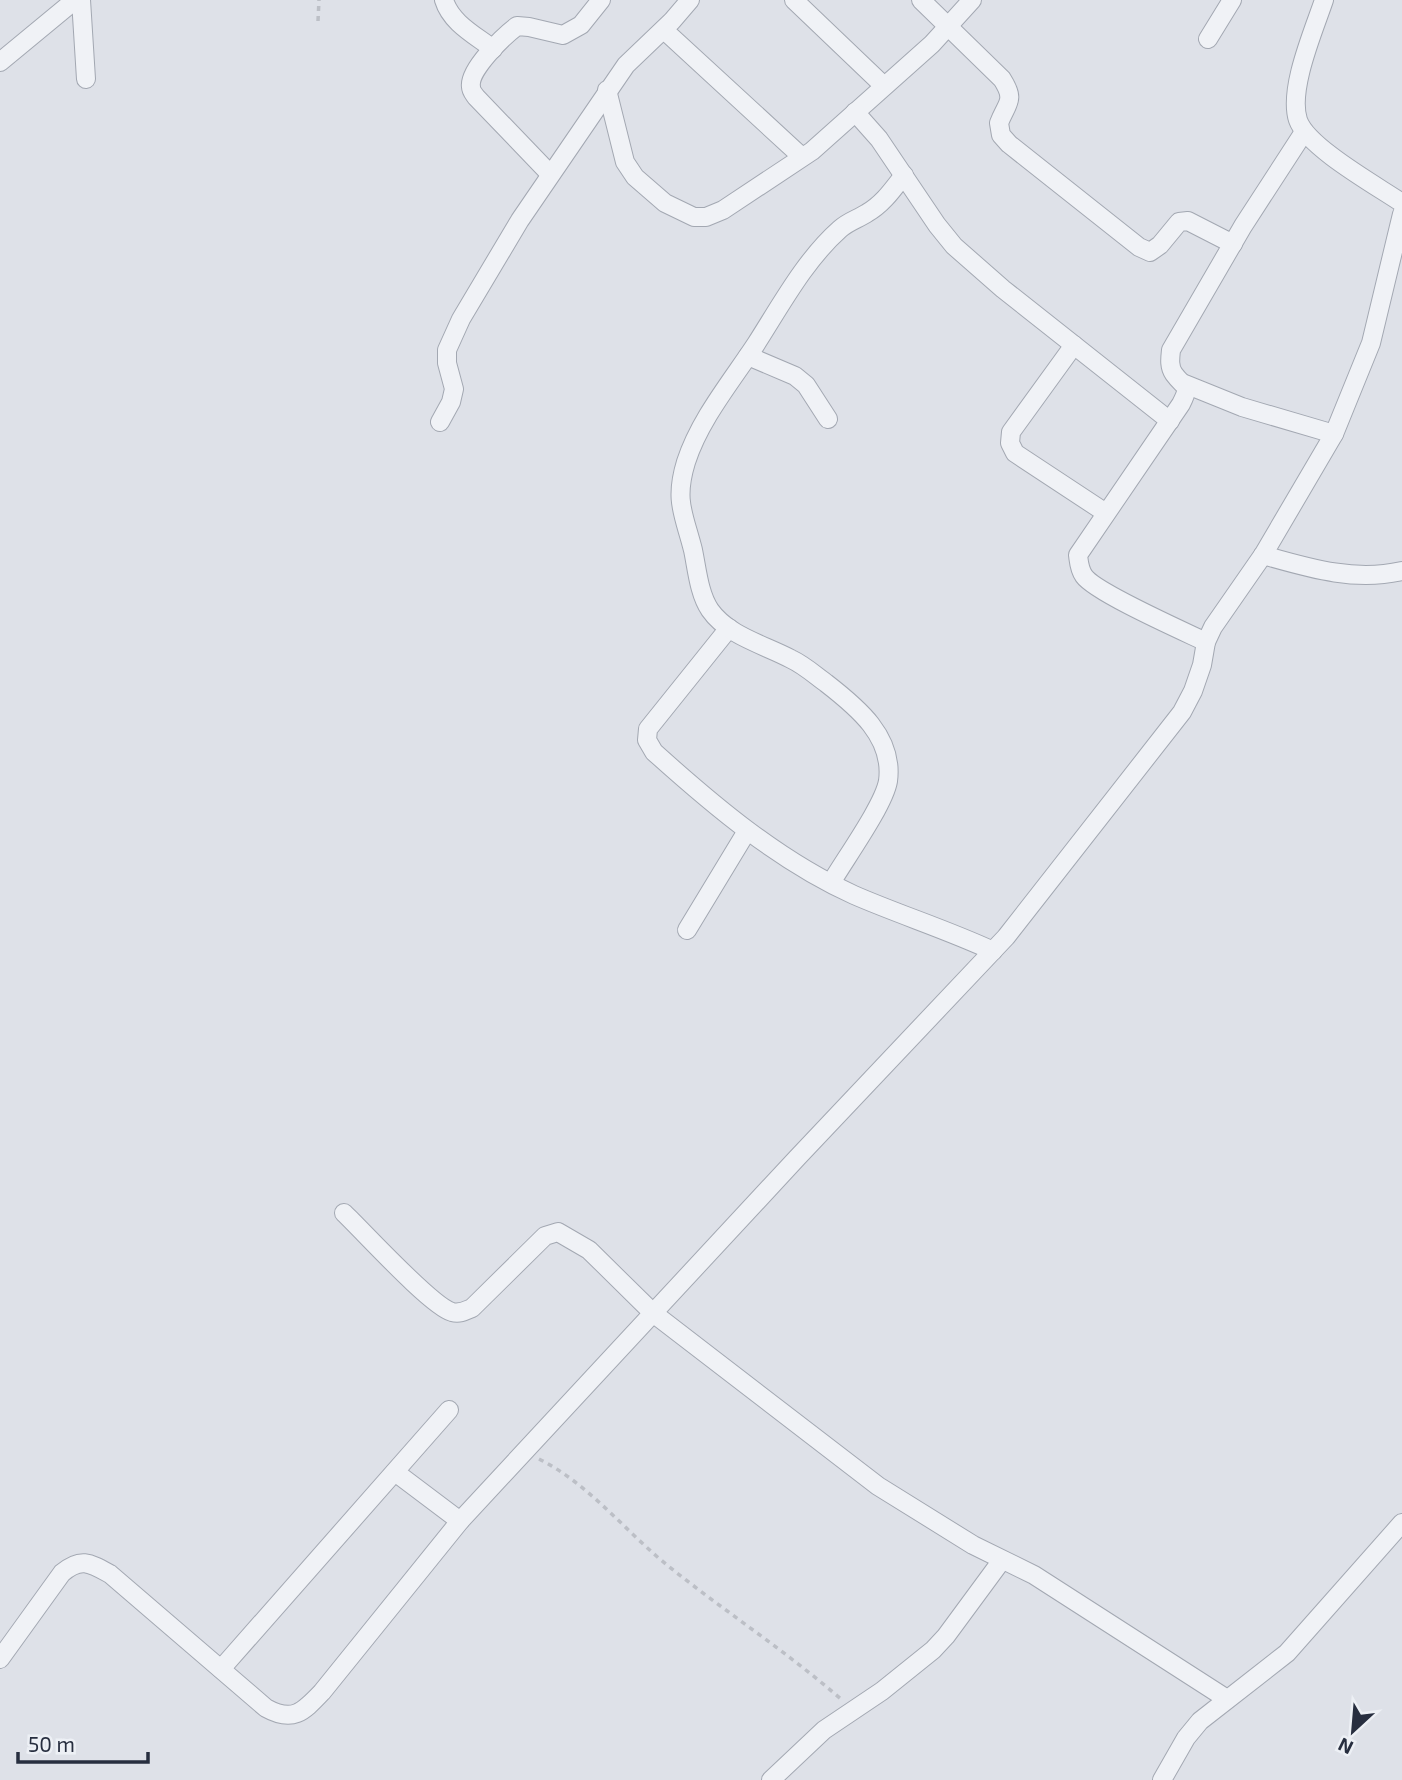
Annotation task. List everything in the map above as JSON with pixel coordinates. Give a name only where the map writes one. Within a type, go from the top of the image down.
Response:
[{"type":"street","points":[[81,0],[86,79]]},
{"type":"street","points":[[444,0],[448,12],[456,21],[494,49]]},
{"type":"street","points":[[550,174],[487,110],[471,87],[472,76],[517,26],[562,35],[580,25],[601,0]]},
{"type":"street","points":[[440,422],[451,402],[454,389],[447,363],[447,350],[514,230],[626,65],[664,30],[690,0]]},
{"type":"street","points":[[794,0],[884,86]]},
{"type":"street","points":[[921,0],[1002,79],[1010,93],[1010,101],[999,124],[1001,135],[1139,247],[1150,251],[1160,245],[1179,222],[1188,221],[1233,244]]},
{"type":"street","points":[[607,90],[625,162],[635,177],[665,204],[694,217],[706,217],[723,210],[802,157],[932,44],[972,0]]},
{"type":"street","points":[[1208,38],[1232,0]]},
{"type":"street","points":[[1324,0],[1299,80],[1297,119],[1304,132],[1326,152],[1402,203]]},
{"type":"street","points":[[0,62],[64,3]]},
{"type":"street","points":[[664,30],[802,157]]},
{"type":"street","points":[[855,112],[879,139],[954,246],[1170,421]]},
{"type":"street","points":[[1304,132],[1233,244],[1171,351],[1170,363],[1174,374],[1185,384],[1242,407],[1334,434]]},
{"type":"street","points":[[831,883],[884,791],[888,768],[882,743],[868,720],[814,674],[795,660],[729,628],[710,610],[682,518],[680,498],[686,461],[698,434],[795,284],[827,243],[847,223],[878,205],[904,175]]},
{"type":"street","points":[[0,1658],[62,1573],[71,1565],[84,1562],[110,1574],[266,1708],[279,1716],[294,1716],[322,1692],[460,1521],[993,951],[1182,712],[1193,691],[1206,642],[1213,627],[1263,555],[1334,434],[1394,285],[1402,214]]},
{"type":"street","points":[[1074,345],[1019,418],[1010,443],[1015,453],[1106,513]]},
{"type":"street","points":[[748,355],[795,376],[806,385],[828,419]]},
{"type":"street","points":[[1185,384],[1187,393],[1079,555],[1079,566],[1085,578],[1114,596],[1206,642]]},
{"type":"street","points":[[1263,555],[1339,574],[1387,574],[1402,571]]},
{"type":"street","points":[[729,628],[648,729],[647,740],[654,752],[747,831],[831,883],[993,951]]},
{"type":"street","points":[[687,930],[747,831]]},
{"type":"street","points":[[344,1213],[421,1288],[449,1311],[460,1313],[472,1308],[545,1236],[558,1232],[589,1250],[653,1312],[878,1486],[956,1535],[1034,1575],[1227,1699]]},
{"type":"street","points":[[221,1669],[449,1410]]},
{"type":"street","points":[[395,1472],[460,1521]]},
{"type":"street","points":[[1162,1780],[1186,1738],[1200,1721],[1287,1653],[1402,1523]]},
{"type":"street","points":[[771,1780],[824,1730],[899,1679],[933,1650],[1002,1560]]},
{"type":"path","points":[[318,21],[319,0]]},
{"type":"path","points":[[525,1451],[577,1483],[664,1563],[806,1669],[853,1710]]}]
